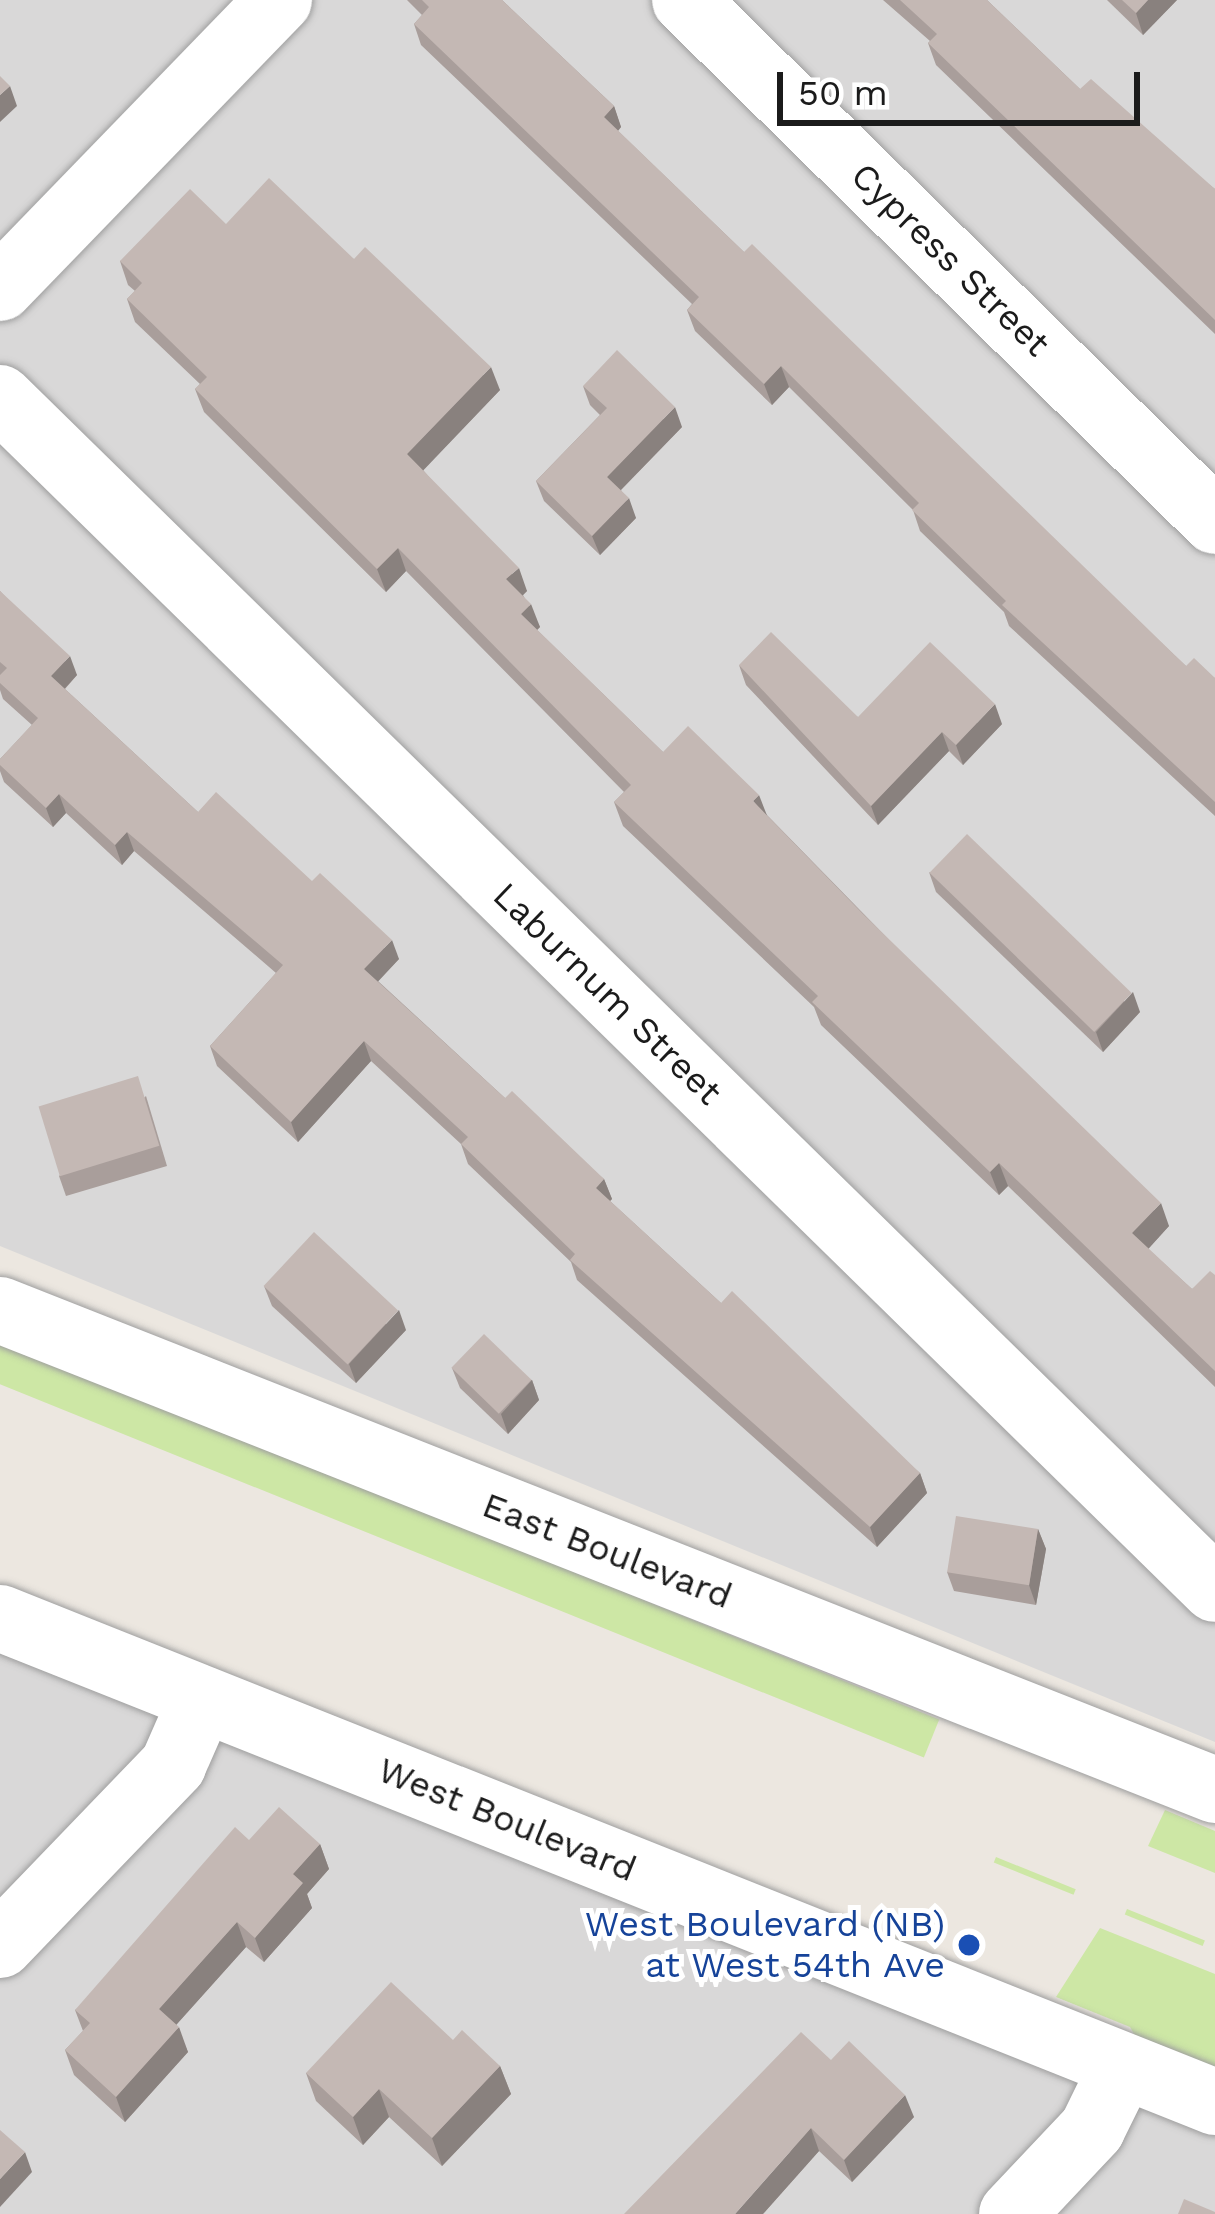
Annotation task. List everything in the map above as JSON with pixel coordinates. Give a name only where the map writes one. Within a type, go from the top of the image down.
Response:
[{"type":"street","points":[[0,288],[279,0]]},
{"type":"street","name":"Cypress Street","points":[[685,0],[1215,520]]},
{"type":"street","name":"Laburnum Street","points":[[0,398],[1215,1589]]},
{"type":"street","name":"East Boulevard","points":[[0,1310],[1211,1783]]},
{"type":"street","name":"West Boulevard","points":[[0,1618],[1215,2102]]},
{"type":"street","points":[[0,1946],[172,1765],[202,1699]]},
{"type":"street","points":[[1012,2214],[1093,2128],[1124,2066]]},
{"type":"shaded area","points":[[0,0],[1215,0],[1215,1742],[0,1246]]},
{"type":"shaded area","points":[[0,1652],[1215,2129],[1215,2214],[0,2214]]},
{"type":"green space","points":[[0,1340],[939,1719],[924,1757],[0,1384]]},
{"type":"green space","points":[[1165,1810],[1215,1831],[1215,1873],[1148,1846]]},
{"type":"green space","points":[[996,1857],[1076,1889],[1073,1895],[994,1863]]},
{"type":"green space","points":[[1127,1909],[1205,1940],[1203,1946],[1125,1915]]},
{"type":"green space","points":[[1100,1928],[1215,1974],[1215,2076],[1142,2048],[1130,2027],[1056,1997]]},
{"type":"building","points":[[422,0],[502,0],[614,106],[604,117],[744,252],[752,244],[1186,666],[1194,658],[1215,678],[1215,802],[1002,605],[1006,601],[912,510],[919,503],[781,366],[764,384],[687,310],[699,297],[414,24],[429,7]]},
{"type":"building","points":[[900,0],[987,0],[1080,89],[1091,79],[1215,189],[1215,320],[928,43],[937,34]]},
{"type":"building","points":[[1122,0],[1148,0],[1136,13]]},
{"type":"building","points":[[0,76],[10,86],[0,95]]},
{"type":"building","points":[[269,178],[354,259],[365,247],[491,367],[407,454],[519,568],[506,579],[531,604],[521,614],[663,752],[688,726],[759,795],[753,801],[862,913],[1161,1203],[1132,1233],[1192,1289],[1210,1271],[1215,1275],[1215,1371],[999,1163],[990,1172],[812,1002],[818,996],[614,802],[631,785],[398,548],[377,569],[195,389],[207,377],[127,299],[142,283],[120,261],[190,189],[226,224]]},
{"type":"building","points":[[617,350],[675,407],[607,477],[629,498],[592,536],[536,481],[607,408],[583,386]]},
{"type":"building","points":[[0,591],[70,656],[51,676],[198,812],[216,792],[312,881],[320,873],[392,940],[364,969],[505,1098],[512,1091],[604,1179],[596,1188],[721,1303],[732,1291],[920,1473],[870,1527],[570,1260],[575,1254],[461,1144],[468,1137],[364,1041],[291,1122],[210,1046],[283,965],[127,832],[115,845],[59,794],[46,808],[0,765],[0,759],[38,718],[0,683],[7,668],[0,662]]},
{"type":"building","points":[[771,632],[858,717],[930,642],[995,704],[956,745],[942,732],[871,806],[739,665]]},
{"type":"building","points":[[967,834],[1132,993],[1094,1032],[929,873]]},
{"type":"building","points":[[138,1076],[159,1146],[60,1176],[39,1106]]},
{"type":"building","points":[[314,1232],[398,1310],[348,1365],[264,1286]]},
{"type":"building","points":[[484,1334],[531,1380],[499,1414],[451,1368]]},
{"type":"building","points":[[956,1516],[1038,1529],[1029,1585],[947,1572]]},
{"type":"building","points":[[279,1807],[320,1844],[293,1874],[303,1883],[255,1938],[237,1922],[159,2009],[179,2027],[116,2097],[65,2050],[90,2023],[75,2010],[235,1827],[249,1840]]},
{"type":"building","points":[[391,1982],[453,2040],[462,2030],[500,2066],[432,2138],[379,2089],[353,2117],[306,2073]]},
{"type":"building","points":[[801,2032],[831,2060],[849,2041],[905,2095],[844,2160],[811,2128],[735,2214],[624,2214]]},
{"type":"building","points":[[0,2130],[25,2152],[0,2179]]},
{"type":"building","points":[[1184,2199],[1215,2212],[1215,2214],[1178,2214]]},
{"type":"place","name":"West Boulevard (NB) at West 54th Ave","points":[[969,1945]]}]
